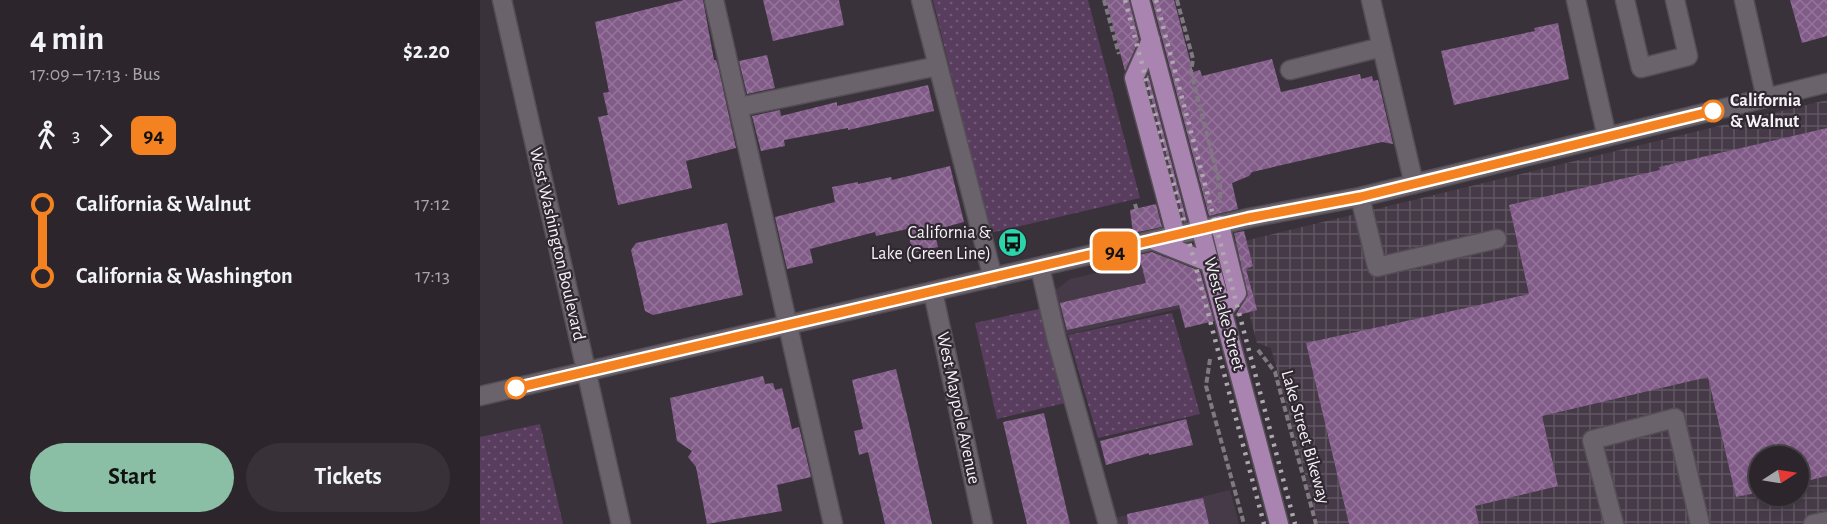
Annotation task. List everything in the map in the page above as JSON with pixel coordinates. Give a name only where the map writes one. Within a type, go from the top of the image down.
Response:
[{"type":"main road","name":"West Lake Street","points":[[1140,0],[1279,524]]},
{"type":"main road","points":[[1151,40],[1134,78],[1176,236]]},
{"type":"main road","points":[[1220,225],[1237,293],[1223,311]]},
{"type":"main road","points":[[1155,242],[1210,263]]},
{"type":"street","name":"West Washington Boulevard","points":[[502,0],[621,524]]},
{"type":"street","points":[[714,0],[833,524]]},
{"type":"street","points":[[921,0],[993,278]]},
{"type":"street","points":[[1371,0],[1414,184]]},
{"type":"street","points":[[1576,0],[1607,136]]},
{"type":"street","points":[[1625,0],[1641,68],[1688,56],[1675,0]]},
{"type":"street","points":[[1744,0],[1766,98]]},
{"type":"street","points":[[1290,70],[1382,46]]},
{"type":"street","points":[[739,107],[938,66]]},
{"type":"street","points":[[480,396],[1155,242],[1220,225],[1360,197],[1827,83]]},
{"type":"street","points":[[1360,197],[1377,267],[1497,239]]},
{"type":"street","points":[[1040,267],[1056,337],[1108,524]]},
{"type":"street","name":"West Maypole Avenue","points":[[933,292],[983,524]]},
{"type":"street","points":[[1614,524],[1592,440],[1675,418],[1700,524]]},
{"type":"street","points":[[1813,524],[1827,521]]},
{"type":"path","points":[[1104,0],[1122,68],[1134,78]]},
{"type":"path","points":[[1177,0],[1193,59],[1191,72],[1220,185]]},
{"type":"path","points":[[1135,204],[1138,214]]},
{"type":"path","name":"Lake Street Bikeway","points":[[1255,347],[1275,372],[1316,524]]},
{"type":"path","points":[[1211,357],[1206,386],[1244,524]]},
{"type":"shaded area","points":[[933,0],[1088,0],[1140,198],[990,233]]},
{"type":"shaded area","points":[[1827,100],[1827,524],[1318,524],[1271,348],[1257,343],[1232,249],[1236,243]]},
{"type":"shaded area","points":[[1176,255],[1184,259],[1195,305],[1056,337],[1046,292],[1059,288],[1070,279]]},
{"type":"shaded area","points":[[1039,309],[1065,403],[997,419],[975,323]]},
{"type":"shaded area","points":[[1172,313],[1200,414],[1098,438],[1068,335]]},
{"type":"shaded area","points":[[540,424],[563,524],[480,524],[480,437]]},
{"type":"shaded area","points":[[1230,490],[1239,524],[1108,524],[1106,520]]},
{"type":"building","points":[[684,0],[703,0],[714,60],[718,66],[736,148],[686,161],[692,188],[618,205],[598,117],[608,115],[603,93],[609,92],[595,22]]},
{"type":"building","points":[[763,0],[839,0],[844,25],[773,41]]},
{"type":"building","points":[[1106,0],[1129,0],[1139,40],[1125,71]]},
{"type":"building","points":[[1152,0],[1174,0],[1193,72],[1200,70],[1202,76],[1272,59],[1281,92],[1360,74],[1361,79],[1372,76],[1373,81],[1378,80],[1393,144],[1382,142],[1252,172],[1249,176],[1232,183],[1238,209],[1209,216]]},
{"type":"building","points":[[1790,0],[1827,0],[1827,36],[1802,43]]},
{"type":"building","points":[[1558,23],[1569,79],[1454,105],[1441,51],[1535,31],[1534,28]]},
{"type":"building","points":[[767,55],[775,88],[747,94],[739,61]]},
{"type":"building","points":[[1148,74],[1187,221],[1184,222],[1146,79]]},
{"type":"building","points":[[928,85],[934,111],[848,130],[848,128],[784,140],[785,146],[761,151],[752,116],[780,110],[781,116],[837,102],[837,106]]},
{"type":"building","points":[[1827,128],[1827,476],[1809,480],[1809,446],[1749,446],[1749,494],[1736,497],[1708,377],[1542,416],[1558,486],[1475,506],[1479,524],[1349,524],[1306,343],[1529,294],[1509,205],[1660,170],[1659,167]]},
{"type":"building","points":[[950,166],[964,222],[934,230],[938,247],[913,253],[907,229],[876,236],[875,232],[810,249],[813,263],[787,269],[775,217],[835,202],[832,187],[891,177],[892,180]]},
{"type":"building","points":[[1156,204],[1162,227],[1133,233],[1130,210]]},
{"type":"building","points":[[727,223],[743,295],[653,315],[645,311],[631,250],[636,243]]},
{"type":"building","points":[[1244,231],[1253,266],[1246,269],[1257,310],[1235,316],[1248,295],[1234,233]]},
{"type":"building","points":[[1152,252],[1200,271],[1214,321],[1185,328],[1179,305],[1067,330],[1060,303],[1146,283],[1139,255]]},
{"type":"building","points":[[896,369],[932,524],[885,524],[868,452],[859,455],[854,431],[863,429],[852,380]]},
{"type":"building","points":[[763,376],[765,384],[773,383],[775,390],[782,388],[792,429],[799,427],[811,477],[777,485],[782,511],[707,524],[696,467],[688,457],[692,451],[677,441],[670,398]]},
{"type":"building","points":[[1044,413],[1070,524],[1027,524],[1019,491],[1003,422]]},
{"type":"building","points":[[1186,419],[1193,445],[1149,455],[1149,453],[1106,465],[1100,441]]},
{"type":"building","points":[[1203,498],[1209,524],[1128,524],[1127,514]]},
{"type":"railway","points":[[1125,0],[1264,524]]},
{"type":"railway","points":[[1156,0],[1295,524]]},
{"type":"bus line","name":"94","points":[[516,388],[1155,242],[1248,218],[1360,197],[1713,111]]},
{"type":"place","name":"California & Walnut","points":[[1713,111]]},
{"type":"place","name":"California & Lake (Green Line)","points":[[1012,243]]}]
